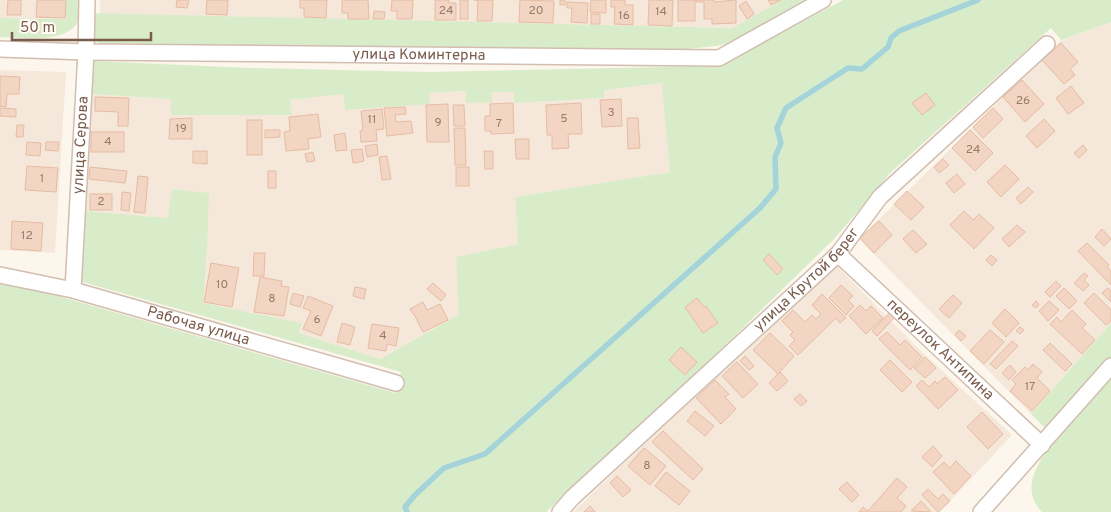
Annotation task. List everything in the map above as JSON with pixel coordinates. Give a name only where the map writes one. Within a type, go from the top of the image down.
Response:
[{"type":"street","name":"улица Серова","points":[[73,290],[86,52],[87,0]]},
{"type":"street","name":"улица Коминтерна","points":[[0,49],[86,52],[719,58],[823,0]]},
{"type":"street","name":"улица Крутой берег","points":[[560,512],[572,498],[838,254],[880,197],[1047,44]]},
{"type":"street","name":"переулок Антипина","points":[[838,254],[1042,445]]},
{"type":"street","name":"Рабочая улица","points":[[0,275],[73,290],[396,383]]},
{"type":"street","points":[[981,512],[1111,366]]},
{"type":"shaded area","points":[[0,0],[66,0],[66,19],[0,18]]},
{"type":"shaded area","points":[[100,0],[783,0],[733,28],[100,14]]},
{"type":"shaded area","points":[[1111,22],[1111,323],[1031,414],[859,239],[1061,40]]},
{"type":"shaded area","points":[[0,70],[66,72],[55,253],[0,250]]},
{"type":"shaded area","points":[[663,83],[670,172],[515,197],[518,244],[456,257],[460,315],[380,359],[299,333],[302,323],[202,303],[207,247],[168,218],[86,211],[90,94],[172,99],[171,115],[291,115],[290,100],[343,94],[345,110],[430,103],[429,93],[467,91],[466,102],[492,102],[492,92],[514,92],[514,103],[604,98],[604,90]]},
{"type":"shaded area","points":[[834,263],[922,352],[1012,435],[940,512],[573,512]]},
{"type":"green space","points":[[66,0],[81,0],[80,16],[76,25],[68,32],[46,38],[0,37],[0,18],[66,19]]},
{"type":"green space","points":[[783,0],[804,0],[738,41],[716,46],[629,55],[103,46],[93,36],[90,13],[732,28]]},
{"type":"green space","points":[[843,0],[1111,0],[1111,22],[1061,40],[1051,28],[890,173],[835,238],[670,399],[546,512],[0,512],[0,283],[51,294],[395,393],[401,372],[79,281],[86,211],[168,218],[172,189],[209,193],[203,303],[302,323],[299,333],[380,359],[459,315],[456,257],[518,244],[515,197],[670,172],[662,83],[604,90],[604,98],[514,103],[514,92],[492,92],[492,102],[466,103],[466,91],[429,93],[430,104],[345,110],[343,94],[290,100],[292,115],[171,115],[171,99],[90,94],[92,61],[250,68],[427,72],[713,66],[742,54]]},
{"type":"green space","points":[[1111,323],[1111,359],[1048,431],[1031,414]]},
{"type":"green space","points":[[1111,376],[1111,512],[1042,512],[1034,501],[1031,489],[1038,465],[1054,442]]},
{"type":"building","points":[[8,0],[21,0],[21,15],[7,15]]},
{"type":"building","points":[[37,0],[66,0],[65,18],[36,17]]},
{"type":"building","points":[[177,0],[189,0],[187,8],[176,7]]},
{"type":"building","points":[[207,0],[228,0],[227,15],[206,14]]},
{"type":"building","points":[[300,0],[327,0],[326,18],[304,17],[304,8],[300,8]]},
{"type":"building","points":[[342,0],[368,0],[369,19],[348,19],[348,13],[342,13]]},
{"type":"building","points":[[392,0],[413,0],[412,19],[397,19],[397,11],[391,11]]},
{"type":"building","points":[[435,0],[449,0],[449,3],[456,3],[456,20],[435,20]]},
{"type":"building","points":[[460,0],[468,0],[468,19],[460,19]]},
{"type":"building","points":[[474,0],[493,0],[492,21],[477,21],[478,1]]},
{"type":"building","points":[[520,0],[554,1],[553,23],[519,22]]},
{"type":"building","points":[[560,0],[565,0],[565,5],[560,5]]},
{"type":"building","points":[[591,0],[606,0],[606,13],[590,12]]},
{"type":"building","points":[[611,0],[625,0],[625,5],[633,5],[633,25],[614,24],[615,7],[611,7]]},
{"type":"building","points":[[649,0],[673,0],[672,26],[648,25]]},
{"type":"building","points":[[678,0],[695,0],[695,21],[678,21]]},
{"type":"building","points":[[696,0],[714,0],[714,2],[736,0],[736,23],[712,24],[712,19],[704,19],[704,2],[696,2]]},
{"type":"building","points":[[768,0],[781,0],[771,5]]},
{"type":"building","points":[[746,1],[754,14],[747,19],[739,6]]},
{"type":"building","points":[[567,2],[588,3],[587,23],[571,22],[572,8],[567,8]]},
{"type":"building","points":[[374,11],[385,12],[384,19],[373,19]]},
{"type":"building","points":[[591,14],[600,14],[600,24],[591,24]]},
{"type":"building","points":[[1061,43],[1078,62],[1070,69],[1075,75],[1064,84],[1042,60]]},
{"type":"building","points":[[0,76],[20,77],[19,94],[7,94],[6,107],[0,106]]},
{"type":"building","points":[[1022,80],[1044,104],[1025,122],[1003,97]]},
{"type":"building","points":[[1071,86],[1084,103],[1068,114],[1056,98]]},
{"type":"building","points":[[926,93],[935,105],[922,115],[912,103]]},
{"type":"building","points":[[95,97],[129,98],[128,126],[118,126],[118,112],[95,111]]},
{"type":"building","points":[[621,99],[622,126],[602,127],[600,100]]},
{"type":"building","points":[[513,103],[514,133],[491,134],[491,131],[485,131],[485,116],[490,116],[490,104]]},
{"type":"building","points":[[581,103],[582,134],[568,134],[569,148],[552,149],[552,135],[547,135],[546,105]]},
{"type":"building","points":[[448,104],[449,142],[427,142],[426,105]]},
{"type":"building","points":[[453,105],[464,105],[465,126],[454,126]]},
{"type":"building","points":[[405,107],[406,114],[395,115],[396,122],[411,121],[413,133],[387,136],[384,108]]},
{"type":"building","points":[[0,108],[16,109],[16,117],[0,116]]},
{"type":"building","points":[[993,108],[1003,119],[983,138],[973,127]]},
{"type":"building","points":[[382,109],[384,129],[376,130],[377,141],[361,142],[360,131],[363,130],[361,111]]},
{"type":"building","points":[[318,114],[321,137],[308,139],[309,149],[286,151],[284,132],[290,131],[289,117]]},
{"type":"building","points":[[192,118],[192,139],[169,139],[170,119]]},
{"type":"building","points":[[627,118],[638,118],[640,148],[628,149]]},
{"type":"building","points":[[1044,119],[1055,131],[1037,148],[1026,136]]},
{"type":"building","points":[[247,120],[262,120],[262,155],[247,155]]},
{"type":"building","points":[[17,125],[24,125],[23,137],[16,137]]},
{"type":"building","points":[[454,128],[465,128],[466,165],[455,165]]},
{"type":"building","points":[[265,130],[280,130],[280,137],[265,138]]},
{"type":"building","points":[[970,130],[993,153],[975,171],[952,148]]},
{"type":"building","points":[[91,132],[124,132],[124,152],[91,152]]},
{"type":"building","points":[[345,133],[347,150],[336,151],[334,135]]},
{"type":"building","points":[[515,139],[529,139],[529,159],[516,159]]},
{"type":"building","points":[[27,142],[41,143],[40,156],[26,155]]},
{"type":"building","points":[[46,142],[59,142],[58,151],[45,150]]},
{"type":"building","points":[[377,144],[378,155],[367,157],[365,146]]},
{"type":"building","points":[[1083,145],[1087,150],[1079,158],[1074,153]]},
{"type":"building","points":[[362,149],[364,161],[353,163],[351,150]]},
{"type":"building","points":[[193,151],[207,151],[207,164],[193,163]]},
{"type":"building","points":[[484,151],[493,151],[493,169],[485,169]]},
{"type":"building","points":[[313,152],[315,161],[307,162],[305,154]]},
{"type":"building","points":[[387,156],[391,179],[382,180],[379,157]]},
{"type":"building","points":[[943,159],[949,165],[939,173],[934,167]]},
{"type":"building","points":[[1005,165],[1019,179],[1001,197],[987,182]]},
{"type":"building","points":[[27,166],[58,168],[56,192],[25,190]]},
{"type":"building","points":[[90,167],[127,171],[125,183],[89,179]]},
{"type":"building","points":[[456,167],[469,167],[469,186],[456,186]]},
{"type":"building","points":[[268,171],[276,171],[276,188],[268,188]]},
{"type":"building","points":[[957,174],[965,184],[954,193],[946,183]]},
{"type":"building","points":[[138,176],[148,177],[145,213],[134,212]]},
{"type":"building","points":[[1028,187],[1033,192],[1021,204],[1016,198]]},
{"type":"building","points":[[907,191],[924,207],[911,220],[894,204]]},
{"type":"building","points":[[122,192],[131,193],[129,211],[121,210]]},
{"type":"building","points":[[90,194],[112,194],[112,210],[90,210]]},
{"type":"building","points":[[964,211],[973,220],[979,214],[994,228],[974,249],[950,225]]},
{"type":"building","points":[[12,221],[43,223],[41,251],[11,249]]},
{"type":"building","points":[[879,221],[892,235],[874,253],[860,238]]},
{"type":"building","points":[[1017,225],[1025,232],[1009,247],[1002,239]]},
{"type":"building","points":[[1102,229],[1111,239],[1104,246],[1095,237]]},
{"type":"building","points":[[913,230],[927,244],[916,253],[903,239]]},
{"type":"building","points":[[1087,243],[1109,265],[1107,267],[1111,271],[1111,285],[1078,251]]},
{"type":"building","points":[[254,253],[265,253],[264,276],[253,276]]},
{"type":"building","points":[[769,254],[783,269],[777,275],[763,260]]},
{"type":"building","points":[[991,255],[997,260],[992,266],[986,260]]},
{"type":"building","points":[[211,263],[239,268],[232,307],[204,302]]},
{"type":"building","points":[[1084,273],[1088,276],[1084,280],[1089,285],[1083,291],[1074,283]]},
{"type":"building","points":[[260,277],[282,281],[281,286],[289,287],[284,316],[254,312]]},
{"type":"building","points":[[1056,281],[1061,286],[1050,297],[1045,292]]},
{"type":"building","points":[[433,283],[446,295],[441,301],[427,289]]},
{"type":"building","points":[[841,285],[853,296],[848,300],[854,306],[846,315],[829,298]]},
{"type":"building","points":[[355,287],[366,289],[364,299],[353,296]]},
{"type":"building","points":[[1064,288],[1077,301],[1069,309],[1056,296]]},
{"type":"building","points":[[1108,288],[1111,291],[1111,302],[1102,293]]},
{"type":"building","points":[[293,293],[304,296],[300,307],[290,304]]},
{"type":"building","points":[[1094,293],[1111,310],[1111,321],[1106,325],[1084,303]]},
{"type":"building","points":[[822,294],[846,318],[840,323],[836,318],[798,355],[789,346],[795,340],[790,335],[793,332],[782,321],[793,310],[805,322],[812,315],[816,319],[821,314],[812,305]]},
{"type":"building","points":[[953,295],[962,303],[949,318],[939,309]]},
{"type":"building","points":[[308,296],[333,306],[321,336],[303,329],[311,311],[303,308]]},
{"type":"building","points":[[697,298],[704,307],[706,306],[718,323],[703,333],[685,307]]},
{"type":"building","points":[[1036,301],[1039,305],[1036,308],[1032,305]]},
{"type":"building","points":[[1049,301],[1059,310],[1048,321],[1039,311]]},
{"type":"building","points":[[423,302],[427,310],[440,304],[448,320],[423,332],[410,309]]},
{"type":"building","points":[[860,305],[866,311],[871,306],[883,318],[866,334],[849,316]]},
{"type":"building","points":[[1005,309],[1019,323],[1006,337],[992,323]]},
{"type":"building","points":[[892,310],[897,315],[877,336],[872,331]]},
{"type":"building","points":[[1072,310],[1086,324],[1082,328],[1095,340],[1082,354],[1050,324],[1057,317],[1061,322]]},
{"type":"building","points":[[342,323],[355,327],[350,345],[337,342]]},
{"type":"building","points":[[372,324],[399,328],[396,346],[387,344],[386,351],[368,348]]},
{"type":"building","points":[[1020,327],[1024,330],[1020,334],[1016,331]]},
{"type":"building","points":[[959,330],[966,336],[961,341],[955,335]]},
{"type":"building","points":[[990,330],[1004,342],[984,364],[970,351]]},
{"type":"building","points":[[887,332],[900,345],[905,340],[922,357],[910,370],[879,339]]},
{"type":"building","points":[[770,333],[794,356],[778,374],[753,350]]},
{"type":"building","points":[[1012,341],[1018,346],[996,369],[990,364]]},
{"type":"building","points":[[1050,343],[1072,364],[1065,371],[1043,350]]},
{"type":"building","points":[[681,347],[697,362],[685,375],[669,360]]},
{"type":"building","points":[[745,356],[754,366],[749,370],[740,361]]},
{"type":"building","points":[[925,357],[936,368],[925,378],[914,368]]},
{"type":"building","points":[[890,360],[912,382],[902,392],[880,370]]},
{"type":"building","points":[[737,362],[758,384],[743,398],[722,376]]},
{"type":"building","points":[[1033,364],[1042,372],[1037,378],[1050,391],[1032,411],[1010,391],[1016,384],[1012,380],[1025,367],[1028,370]]},
{"type":"building","points":[[1010,365],[1016,372],[1009,380],[1002,373]]},
{"type":"building","points":[[780,372],[788,381],[777,391],[769,383]]},
{"type":"building","points":[[945,377],[958,390],[938,409],[916,386],[922,380],[929,387],[935,381],[937,384]]},
{"type":"building","points":[[715,380],[729,394],[725,397],[736,409],[721,424],[696,398]]},
{"type":"building","points":[[800,394],[807,401],[801,406],[794,399]]},
{"type":"building","points":[[695,411],[714,426],[705,436],[687,421]]},
{"type":"building","points":[[982,412],[1003,434],[988,449],[967,427]]},
{"type":"building","points":[[663,431],[703,469],[693,480],[652,442]]},
{"type":"building","points":[[933,446],[942,456],[932,467],[922,457]]},
{"type":"building","points":[[644,448],[666,466],[650,485],[628,466]]},
{"type":"building","points":[[956,461],[971,476],[954,494],[933,472],[944,462],[950,468]]},
{"type":"building","points":[[666,472],[690,491],[679,505],[655,486]]},
{"type":"building","points":[[617,476],[631,490],[623,497],[610,483]]},
{"type":"building","points":[[897,478],[907,487],[897,498],[906,506],[901,512],[859,512],[863,507],[868,511]]},
{"type":"building","points":[[847,482],[859,495],[852,502],[839,489]]},
{"type":"building","points":[[928,489],[938,499],[943,494],[950,501],[938,512],[922,495]]},
{"type":"building","points":[[921,501],[931,512],[911,511]]},
{"type":"building","points":[[590,506],[595,512],[584,512]]},
{"type":"waterway","points":[[407,512],[405,507],[415,495],[444,468],[485,454],[760,208],[776,189],[775,157],[781,143],[777,128],[786,108],[848,68],[862,69],[888,47],[891,38],[899,31],[978,0]]}]
